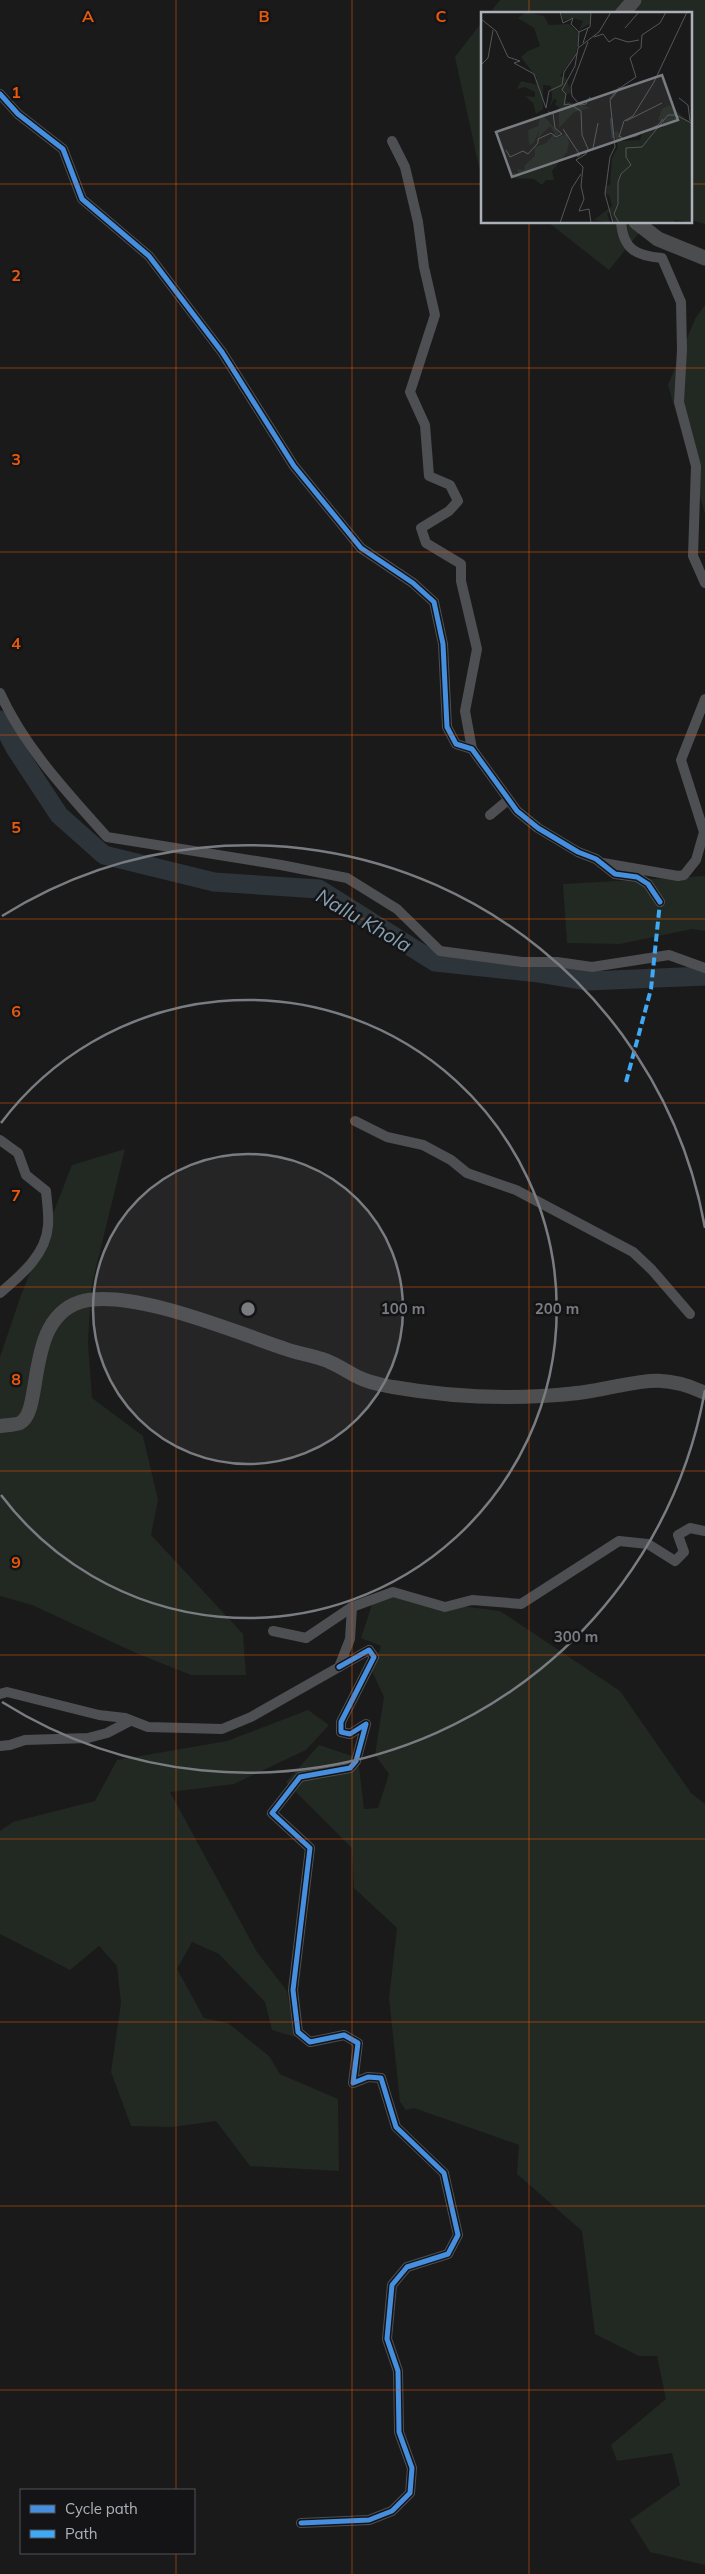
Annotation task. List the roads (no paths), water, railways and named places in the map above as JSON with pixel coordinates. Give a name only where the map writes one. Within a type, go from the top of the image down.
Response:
[{"type":"main road","points":[[624,12],[634,0]]},
{"type":"main road","points":[[639,224],[658,239],[705,258]]},
{"type":"main road","points":[[0,1426],[20,1423],[26,1417],[31,1407],[39,1352],[56,1322],[68,1308],[80,1302],[96,1299],[119,1300],[185,1314],[285,1349],[324,1359],[365,1380],[425,1392],[459,1397],[540,1396],[592,1391],[621,1384],[668,1380],[705,1392]]},
{"type":"street","points":[[0,94],[18,114],[63,149],[82,198],[149,256],[222,352],[294,466],[361,548],[413,583],[434,602],[443,644],[447,728],[456,744],[472,749]]},
{"type":"street","points":[[392,141],[405,167],[418,222],[424,266],[436,315],[410,392],[425,425],[429,476],[450,485],[458,502],[450,511],[421,528],[426,543],[461,564],[461,581],[477,649],[465,712],[472,749],[517,811],[538,828],[602,863],[678,876],[684,874],[696,860],[704,832],[681,760],[705,699]]},
{"type":"street","points":[[621,224],[623,241],[633,250],[649,257],[662,258],[681,302],[682,350],[679,402],[696,466],[693,556],[705,583]]},
{"type":"street","points":[[0,693],[12,720],[30,747],[107,837],[281,865],[347,878],[397,909],[440,951],[492,956],[522,962],[557,962],[592,967],[669,955],[705,968]]},
{"type":"street","points":[[490,815],[508,800]]},
{"type":"street","points":[[602,863],[607,870],[615,874],[637,877],[648,884],[660,902]]},
{"type":"street","points":[[355,1121],[387,1137],[423,1146],[450,1160],[467,1173],[516,1190],[633,1252],[659,1277],[690,1314]]},
{"type":"street","points":[[0,1140],[18,1153],[26,1175],[46,1191],[48,1228],[42,1247],[24,1274],[0,1293]]},
{"type":"street","points":[[273,1631],[306,1638],[352,1607],[393,1592],[445,1607],[472,1600],[521,1604],[619,1541],[648,1544],[675,1561],[684,1552],[678,1535],[690,1528],[705,1531]]},
{"type":"street","points":[[339,1667],[350,1639],[352,1607]]},
{"type":"street","points":[[0,1694],[7,1692],[99,1715],[124,1718],[158,1728],[222,1729],[251,1717],[369,1650],[374,1657],[341,1722],[341,1732],[350,1734],[366,1724],[356,1761],[350,1768],[300,1777],[272,1813],[310,1848],[293,1990],[298,2032],[310,2042],[344,2035],[358,2043],[353,2083],[368,2077],[381,2078],[396,2127],[444,2173],[458,2235],[448,2254],[407,2267],[392,2286],[387,2339],[398,2371],[399,2432],[412,2468],[410,2493],[392,2511],[369,2520],[301,2523]]},
{"type":"street","points":[[0,1746],[10,1746],[25,1740],[88,1738],[107,1733],[130,1721]]},
{"type":"waterway","name":"Nallu Khola","points":[[0,720],[15,748],[59,815],[104,855],[214,882],[319,889],[435,962],[539,973],[588,981],[705,976]]}]
